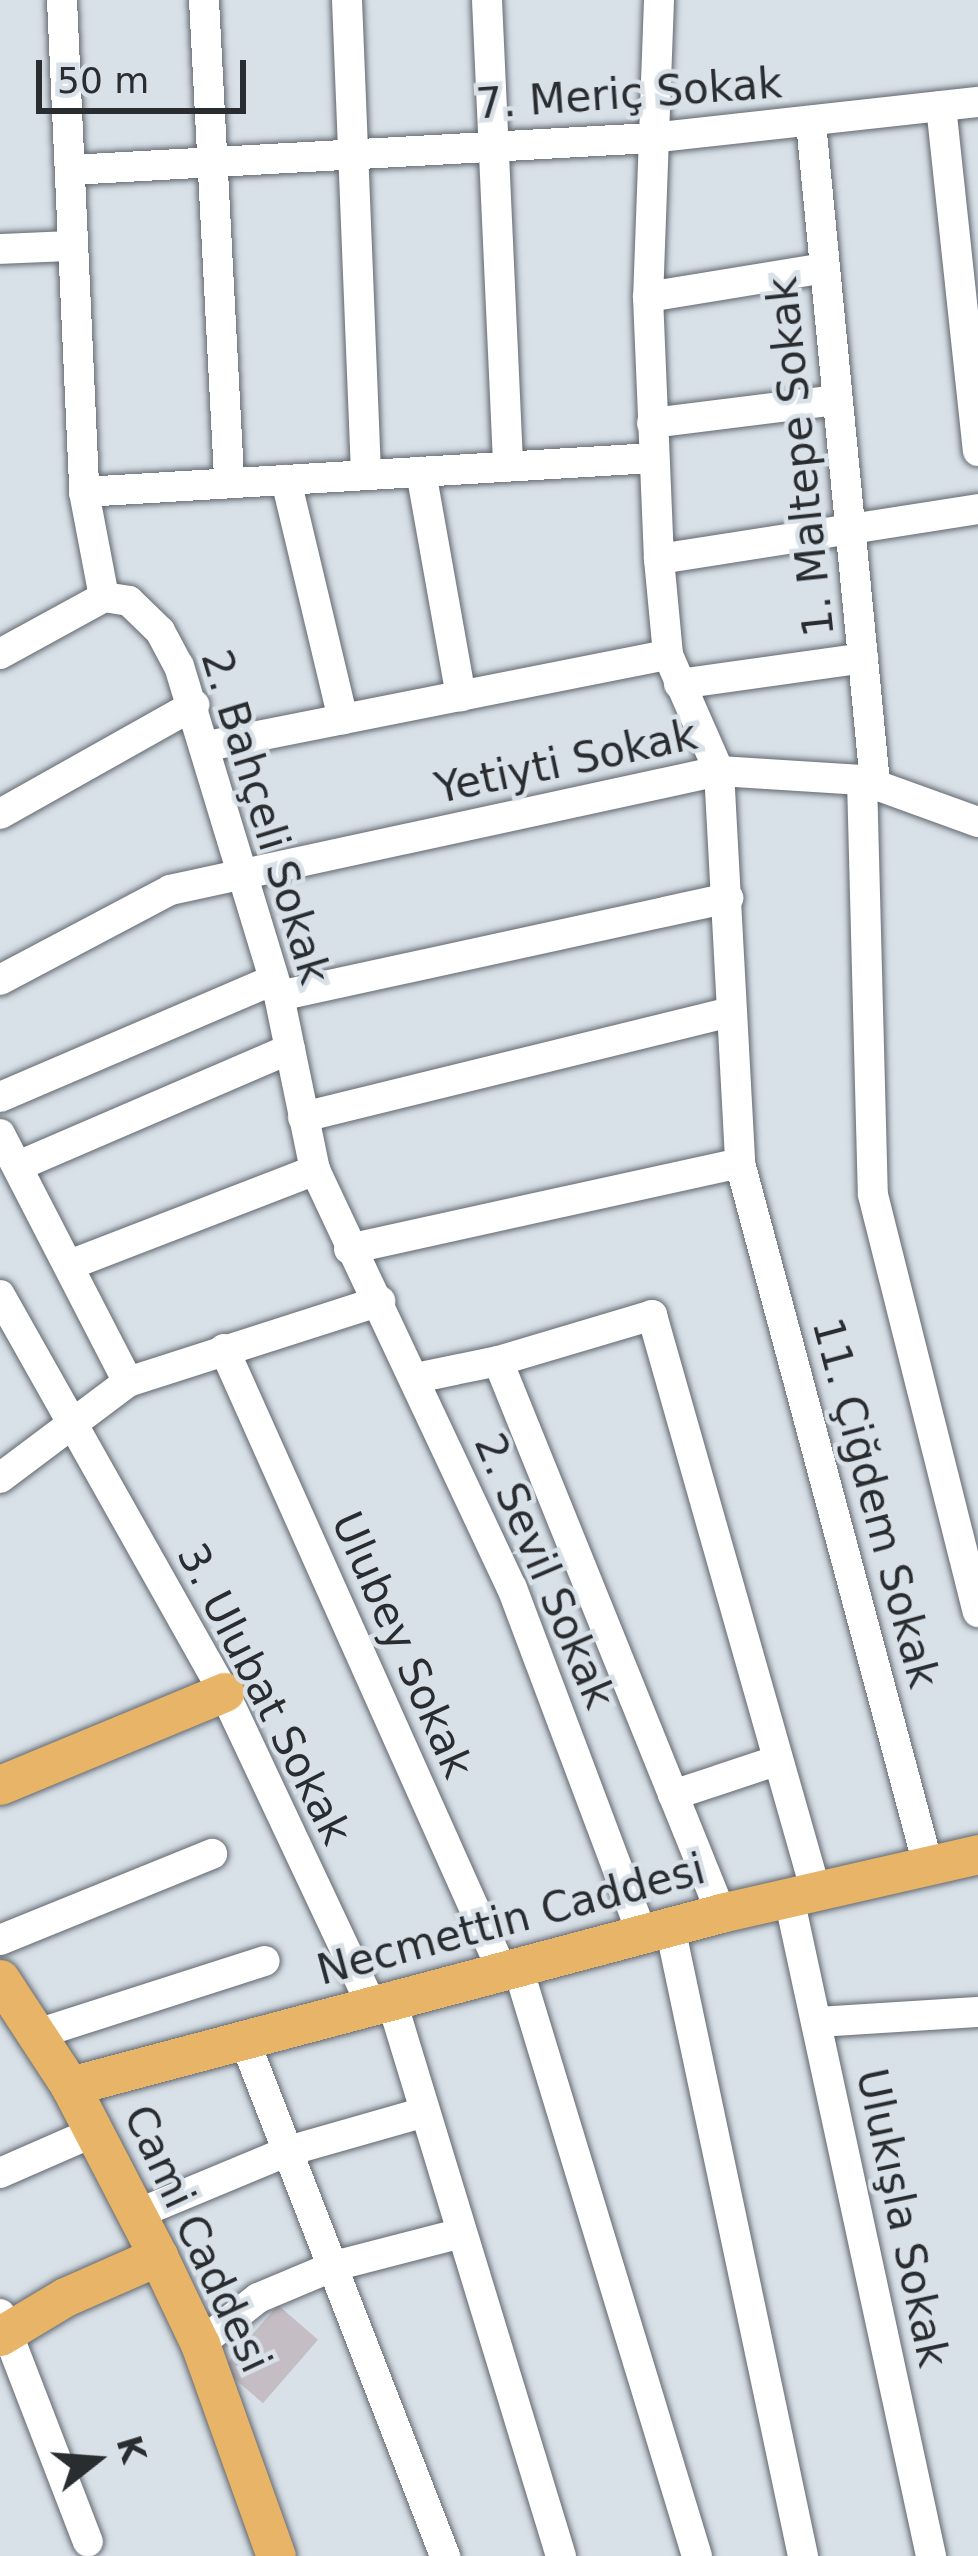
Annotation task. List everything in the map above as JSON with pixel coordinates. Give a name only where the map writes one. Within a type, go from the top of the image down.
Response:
[{"type":"main road","points":[[0,1785],[224,1692]]},
{"type":"main road","name":"Necmettin Caddesi","points":[[70,2086],[511,1973],[721,1913],[978,1854]]},
{"type":"main road","name":"Cami Caddesi","points":[[0,1978],[70,2086],[158,2256],[200,2344],[277,2556]]},
{"type":"main road","points":[[3,2327],[158,2256]]},
{"type":"street","points":[[0,654],[104,597],[84,492],[62,0]]},
{"type":"street","points":[[205,0],[230,483]]},
{"type":"street","points":[[347,0],[366,475]]},
{"type":"street","points":[[487,0],[508,466]]},
{"type":"street","name":"11. Çiğdem Sokak","points":[[658,0],[648,298],[659,559],[674,669],[718,771],[740,1163],[928,1865]]},
{"type":"street","name":"7. Meriç Sokak","points":[[70,170],[652,138],[978,102]]},
{"type":"street","points":[[940,106],[978,452]]},
{"type":"street","name":"1. Maltepe Sokak","points":[[811,123],[863,658],[869,781],[873,1195],[978,1612]]},
{"type":"street","points":[[0,249],[72,246]]},
{"type":"street","points":[[648,298],[825,268]]},
{"type":"street","points":[[652,422],[838,400]]},
{"type":"street","points":[[84,492],[653,458]]},
{"type":"street","points":[[421,472],[461,696]]},
{"type":"street","points":[[286,480],[343,719]]},
{"type":"street","points":[[659,559],[978,509]]},
{"type":"street","name":"2. Bahçeli Sokak","points":[[104,597],[129,601],[160,631],[194,705],[276,988],[315,1170],[349,1249]]},
{"type":"street","points":[[207,746],[461,696],[674,669],[863,658]]},
{"type":"street","points":[[0,814],[194,705]]},
{"type":"street","name":"Yetiyti Sokak","points":[[0,980],[170,890],[718,771],[869,781],[978,822]]},
{"type":"street","points":[[0,1097],[276,988],[728,898]]},
{"type":"street","points":[[303,1117],[731,1012]]},
{"type":"street","name":"2. Bahçeli Sokak","points":[[18,1166],[290,1049]]},
{"type":"street","points":[[0,1134],[72,1264],[128,1382]]},
{"type":"street","points":[[349,1249],[740,1163]]},
{"type":"street","points":[[72,1264],[315,1170]]},
{"type":"street","name":"2. Sevil Sokak","points":[[349,1249],[380,1301],[512,1588],[656,1931],[803,2556]]},
{"type":"street","name":"3. Ulubat Sokak","points":[[0,1295],[224,1692],[382,2004],[425,2112],[561,2556]]},
{"type":"street","points":[[0,1478],[128,1382],[380,1301]]},
{"type":"street","name":"Ulukışla Sokak","points":[[499,1361],[652,1315],[776,1760],[802,1895],[817,2022],[931,2556]]},
{"type":"street","name":"Ulubey Sokak","points":[[224,1348],[511,1973],[697,2556]]},
{"type":"street","points":[[416,1378],[499,1361],[721,1913]]},
{"type":"street","points":[[674,1795],[776,1760]]},
{"type":"street","points":[[0,1940],[212,1854]]},
{"type":"street","points":[[37,2034],[265,1961]]},
{"type":"street","points":[[817,2022],[978,2012]]},
{"type":"street","points":[[244,2039],[445,2556]]},
{"type":"street","points":[[137,2214],[288,2151],[425,2112]]},
{"type":"street","points":[[0,2173],[94,2132]]},
{"type":"street","points":[[200,2344],[258,2298],[334,2266],[462,2233]]},
{"type":"street","points":[[3,2327],[88,2542]]},
{"type":"building","points":[[278,2305],[318,2340],[263,2403],[223,2368]]}]
